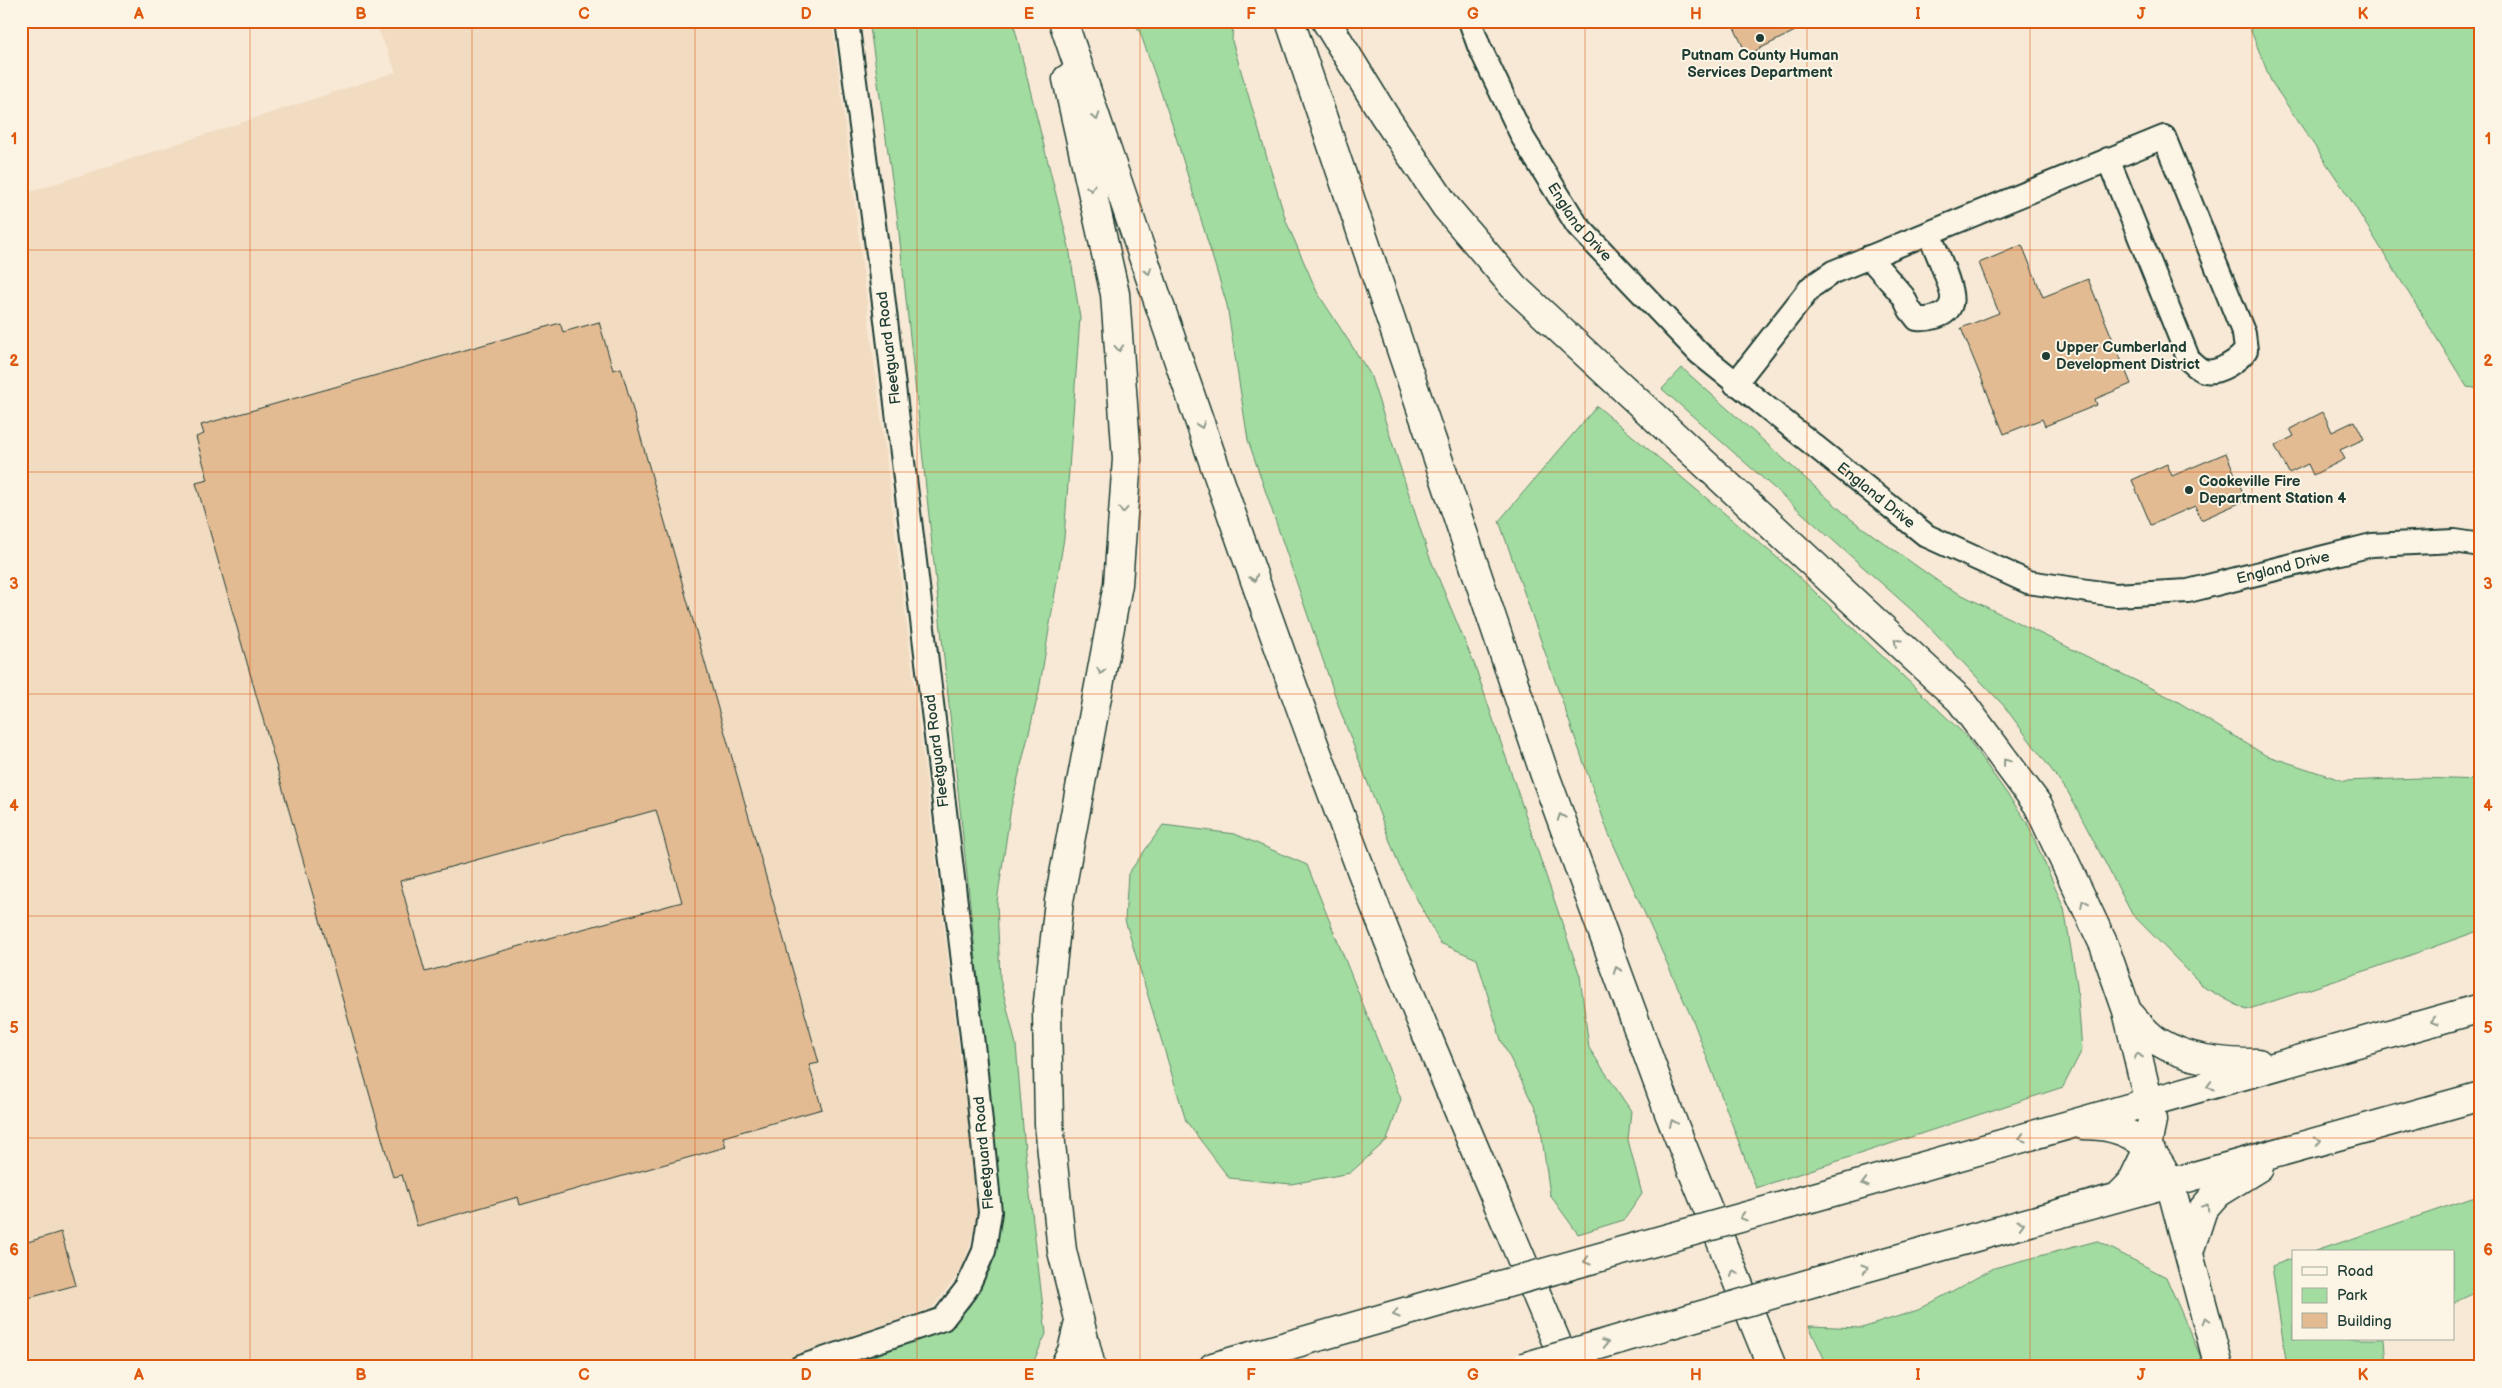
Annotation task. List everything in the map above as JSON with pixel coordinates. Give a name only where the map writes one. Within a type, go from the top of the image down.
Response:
[{"type":"highway","points":[[1054,21],[1115,294],[1127,459],[1118,584],[1059,901],[1047,1011],[1050,1134],[1062,1251],[1092,1367]]},
{"type":"highway","points":[[1063,21],[1244,552],[1353,849],[1479,1160],[1567,1367]]},
{"type":"highway","points":[[1290,21],[1545,775],[1669,1113],[1772,1367]]},
{"type":"highway","points":[[1326,21],[1384,115],[1446,207],[1514,287],[1960,700],[2038,805],[2104,945],[2127,1011],[2149,1103],[2152,1120],[2148,1146],[2139,1170],[2131,1184],[2118,1197]]},
{"type":"highway","points":[[1213,1367],[2481,1008]]},
{"type":"highway","points":[[2127,1011],[2156,1040],[2188,1055],[2216,1063],[2284,1064]]},
{"type":"highway","points":[[1524,1367],[1818,1281],[2481,1096]]},
{"type":"highway","points":[[2068,1125],[2110,1128],[2141,1140],[2148,1146],[2163,1167],[2170,1183],[2219,1367]]},
{"type":"highway","points":[[2189,1252],[2204,1208],[2217,1193],[2284,1150]]},
{"type":"highway","points":[[1064,1367],[1072,1352],[1079,1322]]},
{"type":"street","name":"Fleetguard Road","points":[[800,1367],[943,1319],[968,1288],[984,1251],[990,1212],[974,1053],[879,262],[847,21]]},
{"type":"street","name":"England Drive","points":[[1470,21],[1479,46],[1523,138],[1577,225],[1699,353],[1735,384],[1927,536],[2028,582],[2115,595],[2188,591],[2372,545],[2454,541],[2481,546]]},
{"type":"street","points":[[1735,384],[1811,287],[1833,272],[2108,159],[2164,137],[2244,334],[2246,350],[2241,358],[2213,371],[2206,372],[2189,360],[2108,159]]},
{"type":"street","points":[[1869,257],[1903,296],[1917,319],[1934,318],[1945,312],[1952,304],[1951,293],[1929,233]]},
{"type":"shaded area","points":[[375,21],[832,21],[979,1211],[963,1268],[932,1308],[762,1367],[21,1367],[21,195],[396,72]]},
{"type":"green space","points":[[869,21],[1013,21],[1069,247],[1080,318],[1064,538],[1039,691],[1011,807],[997,902],[1000,979],[1016,1045],[1025,1151],[1046,1334],[1031,1367],[842,1367],[942,1332],[969,1307],[991,1268],[1001,1216],[996,1149],[897,214]]},
{"type":"green space","points":[[1133,21],[1233,21],[1232,41],[1286,221],[1317,292],[1370,374],[1428,553],[1475,666],[1580,976],[1589,1048],[1631,1111],[1628,1140],[1642,1194],[1624,1220],[1578,1234],[1550,1195],[1539,1116],[1501,1040],[1477,959],[1440,943],[1399,865],[1340,710],[1248,440],[1227,305],[1172,124],[1140,32]]},
{"type":"green space","points":[[2247,21],[2481,21],[2481,389],[2467,387],[2349,197],[2271,81]]},
{"type":"green space","points":[[1682,368],[1852,520],[1946,587],[2175,700],[2265,755],[2344,781],[2420,778],[2481,780],[2481,930],[2246,1010],[2205,988],[2132,914],[2068,792],[2004,706],[1923,620],[1662,389]]},
{"type":"green space","points":[[1597,406],[1793,571],[1966,736],[2027,822],[2064,908],[2077,985],[2082,1050],[2063,1087],[1756,1188],[1694,1023],[1608,832],[1499,521]]},
{"type":"green space","points":[[1163,825],[1235,834],[1307,865],[1401,1099],[1387,1140],[1350,1173],[1291,1184],[1229,1178],[1186,1121],[1125,920],[1128,874]]},
{"type":"green space","points":[[2481,1195],[2481,1290],[2454,1303],[2454,1250],[2319,1250]]},
{"type":"green space","points":[[2097,1241],[2166,1277],[2205,1367],[1828,1367],[1809,1326],[1862,1328],[1918,1310],[1994,1268]]},
{"type":"green space","points":[[2292,1258],[2292,1340],[2384,1340],[2386,1367],[2287,1367],[2272,1266]]},
{"type":"building","name":"Putnam County Human Services Department","points":[[1731,21],[1815,21],[1747,55]]},
{"type":"building","name":"Upper Cumberland Development District","points":[[2022,245],[2043,297],[2088,279],[2131,384],[2095,399],[2097,405],[2045,426],[2042,419],[2004,434],[1961,328],[1999,313],[1979,263]]},
{"type":"building","points":[[599,322],[613,370],[621,368],[819,1063],[809,1065],[822,1109],[723,1137],[726,1147],[520,1205],[518,1197],[417,1226],[402,1175],[393,1177],[196,483],[208,480],[196,437],[204,434],[201,425],[560,323],[563,332]],"holes":[[[656,810],[682,902],[425,972],[400,881]]]},
{"type":"building","points":[[2323,412],[2332,432],[2355,421],[2364,439],[2340,450],[2345,459],[2313,475],[2308,464],[2289,473],[2275,446],[2294,436],[2290,429]]},
{"type":"building","name":"Cookeville Fire Department Station 4","points":[[2226,453],[2246,500],[2201,520],[2195,506],[2151,525],[2132,480],[2167,464],[2172,476]]},
{"type":"building","points":[[61,1232],[76,1285],[25,1299],[21,1286],[21,1244]]},
{"type":"place","name":"Putnam County Human Services Department","points":[[1760,38]]},
{"type":"place","name":"Upper Cumberland Development District","points":[[2046,356]]},
{"type":"place","name":"Cookeville Fire Department Station 4","points":[[2189,490]]}]
